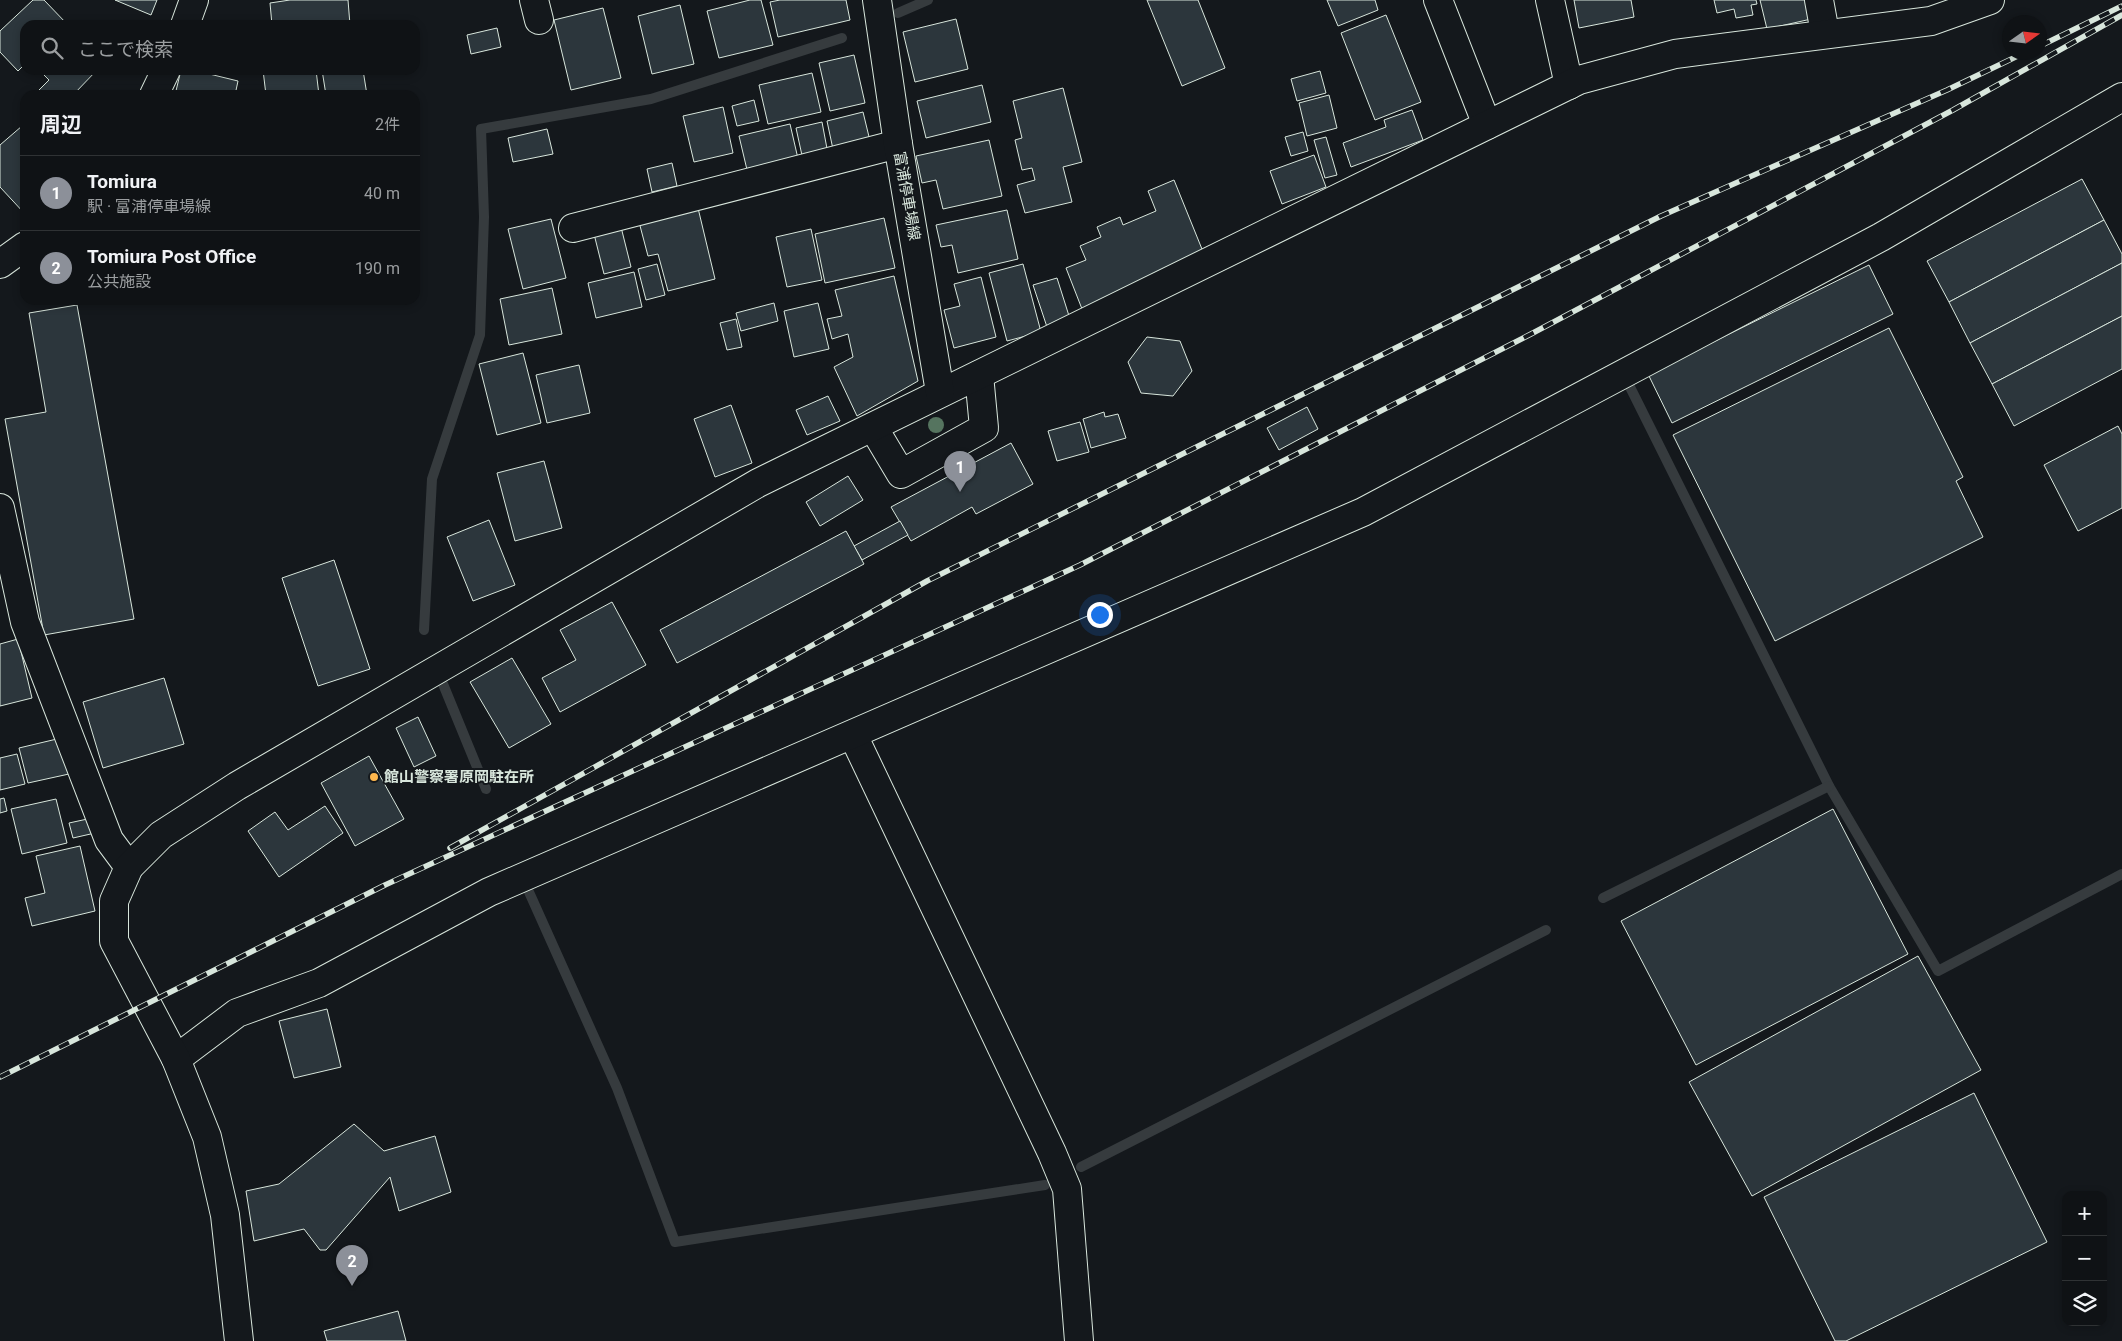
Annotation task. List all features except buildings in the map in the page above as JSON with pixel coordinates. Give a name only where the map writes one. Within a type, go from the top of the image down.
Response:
[{"type":"street","points":[[187,20],[194,0]]},
{"type":"street","name":"富浦停車場線","points":[[877,0],[898,144],[940,392]]},
{"type":"street","points":[[1438,0],[1487,124]]},
{"type":"street","points":[[1550,0],[1569,84]]},
{"type":"street","points":[[1818,0],[1825,33]]},
{"type":"street","points":[[238,1341],[225,1215],[208,1137],[176,1059],[114,941],[114,901],[129,867],[161,835],[237,786],[758,483],[1569,84],[1675,54],[1825,33],[1931,21],[1990,0]]},
{"type":"street","points":[[156,90],[164,75]]},
{"type":"street","points":[[176,1059],[237,1013],[319,982],[489,892],[1363,512],[1881,237],[2122,97]]},
{"type":"street","points":[[573,228],[898,144]]},
{"type":"street","points":[[0,264],[20,250]]},
{"type":"street","points":[[873,427],[901,474],[984,428],[979,375]]},
{"type":"street","points":[[0,508],[25,622],[109,840],[129,867]]},
{"type":"street","points":[[853,735],[1052,1153],[1067,1189],[1079,1341]]},
{"type":"waterway","points":[[898,13],[928,0]]},
{"type":"waterway","points":[[424,630],[432,479],[480,335],[484,217],[481,129],[651,99],[842,38]]},
{"type":"waterway","points":[[1630,387],[1829,786],[1938,971],[2122,874]]},
{"type":"waterway","points":[[443,684],[486,789]]},
{"type":"waterway","points":[[1603,898],[1829,786]]},
{"type":"waterway","points":[[529,892],[617,1088],[675,1242],[1045,1185]]},
{"type":"waterway","points":[[1081,1167],[1546,930]]},
{"type":"railway","points":[[2047,43],[2122,6]]},
{"type":"railway","points":[[0,1077],[385,885],[1080,565],[1531,334],[1953,110],[2122,15]]},
{"type":"railway","points":[[450,848],[927,581],[1661,216],[1947,90],[2009,60]]},
{"type":"place","name":"Tomiura","points":[[960,492]]},
{"type":"place","name":"館山警察署原岡駐在所","points":[[374,777]]},
{"type":"place","name":"Tomiura Post Office","points":[[352,1286]]}]
